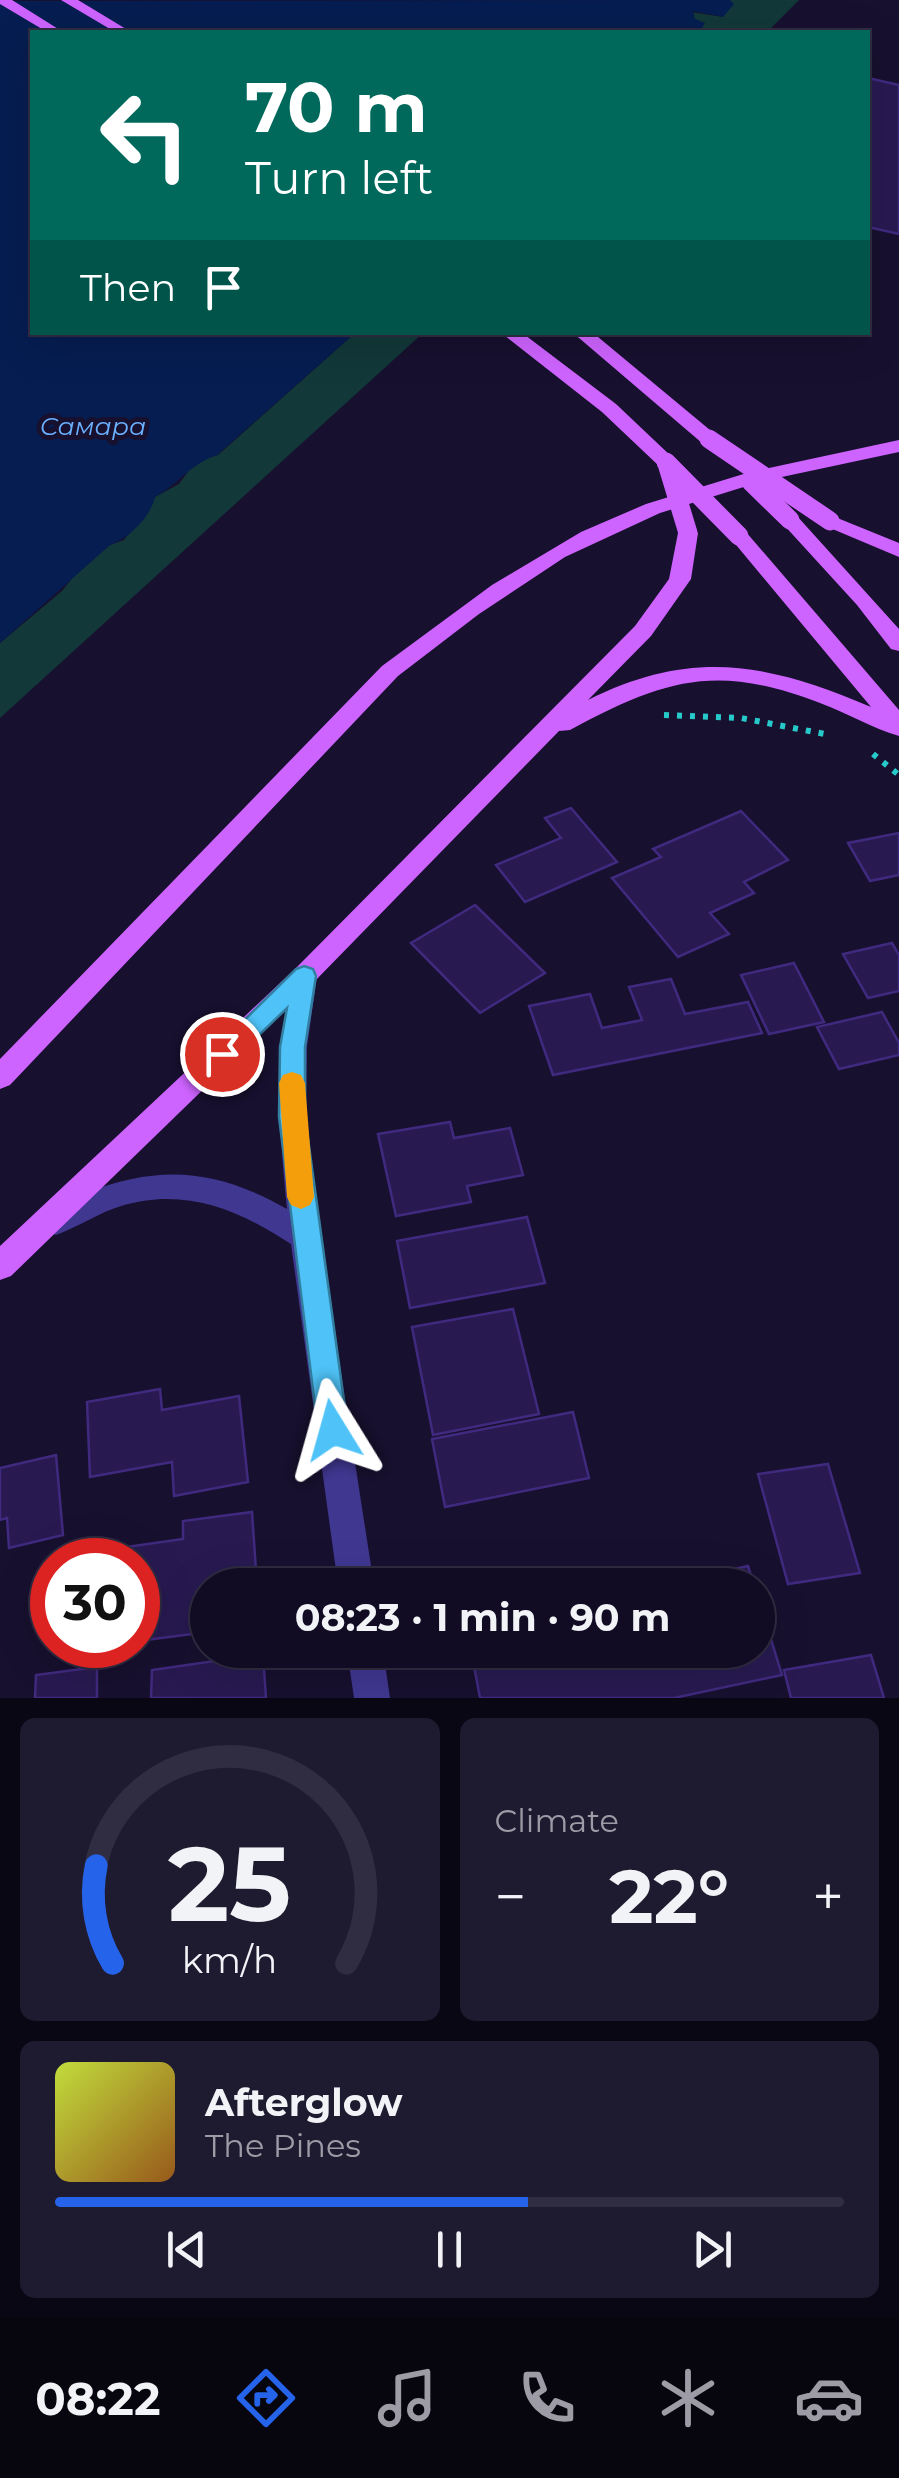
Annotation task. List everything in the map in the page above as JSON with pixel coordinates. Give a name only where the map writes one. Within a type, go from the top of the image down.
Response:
[{"type":"main road","points":[[4,0],[53,30]]},
{"type":"main road","points":[[68,0],[120,30]]},
{"type":"main road","points":[[513,335],[608,408],[739,536],[808,612],[899,727]]},
{"type":"main road","points":[[586,335],[709,439],[865,600],[899,644]]},
{"type":"main road","points":[[709,439],[830,521],[899,550]]},
{"type":"main road","points":[[0,1076],[390,672],[454,621],[520,576],[618,522],[726,485],[899,446]]},
{"type":"main road","points":[[0,1266],[304,976],[670,598],[680,579],[688,533],[666,462]]},
{"type":"main road","points":[[544,732],[659,680],[728,672],[772,677],[814,689],[899,727]]},
{"type":"street","points":[[304,976],[292,1047],[292,1117],[305,1237],[354,1568]]},
{"type":"street","points":[[30,1238],[83,1206],[124,1192],[173,1184],[216,1190],[267,1210],[305,1237]]},
{"type":"street","points":[[368,1668],[372,1698]]},
{"type":"path","points":[[681,714],[742,718],[837,737]]},
{"type":"path","points":[[865,750],[899,775]]},
{"type":"green space","points":[[728,0],[799,0],[769,30],[698,30],[692,12],[723,17]]},
{"type":"green space","points":[[353,335],[421,335],[0,718],[0,643],[62,591],[78,571],[110,545],[124,540],[155,497],[179,484],[195,462],[218,455]]},
{"type":"water","name":"Самара","points":[[730,0],[734,4],[723,17],[693,11],[695,19],[705,23],[700,30],[30,30],[30,335],[353,335],[217,455],[199,463],[155,497],[138,526],[110,545],[0,643],[0,1]]},
{"type":"building","points":[[870,78],[899,85],[899,234],[870,227]]},
{"type":"building","points":[[571,808],[617,862],[525,902],[496,865],[561,838],[545,818]]},
{"type":"building","points":[[741,811],[788,860],[744,882],[754,893],[710,913],[729,934],[678,957],[612,878],[661,857],[653,849]]},
{"type":"building","points":[[899,833],[899,875],[870,881],[848,843]]},
{"type":"building","points":[[475,905],[545,973],[480,1013],[411,943]]},
{"type":"building","points":[[892,943],[899,955],[899,991],[868,998],[843,954]]},
{"type":"building","points":[[794,963],[824,1022],[769,1034],[741,975]]},
{"type":"building","points":[[671,979],[685,1014],[748,1002],[762,1033],[553,1075],[529,1006],[590,994],[602,1028],[642,1020],[629,987]]},
{"type":"building","points":[[882,1012],[899,1043],[899,1055],[839,1069],[817,1027]]},
{"type":"building","points":[[450,1122],[454,1138],[510,1128],[523,1175],[467,1186],[471,1202],[396,1216],[378,1134]]},
{"type":"building","points":[[527,1217],[545,1283],[410,1308],[397,1241]]},
{"type":"building","points":[[513,1309],[539,1414],[433,1435],[412,1327]]},
{"type":"building","points":[[160,1389],[162,1410],[239,1396],[248,1482],[174,1496],[172,1462],[90,1477],[87,1402]]},
{"type":"building","points":[[573,1412],[589,1478],[445,1507],[432,1439]]},
{"type":"building","points":[[56,1455],[63,1535],[30,1538],[30,1543],[9,1548],[7,1518],[0,1520],[0,1468]]},
{"type":"building","points":[[828,1464],[860,1573],[788,1584],[758,1474]]},
{"type":"building","points":[[252,1512],[256,1568],[190,1568],[190,1634],[160,1638],[160,1542],[183,1539],[183,1521]]},
{"type":"building","points":[[775,1652],[782,1675],[674,1698],[480,1698],[474,1668],[775,1668]]},
{"type":"building","points":[[871,1655],[884,1698],[791,1698],[784,1670]]},
{"type":"building","points":[[190,1665],[190,1668],[264,1668],[266,1698],[151,1698],[152,1670]]},
{"type":"building","points":[[97,1668],[97,1698],[35,1698],[36,1675]]},
{"type":"slow traffic","points":[[292,1083],[301,1197]]},
{"type":"route","points":[[222,1054],[304,976],[292,1047],[292,1117],[333,1430]]}]
